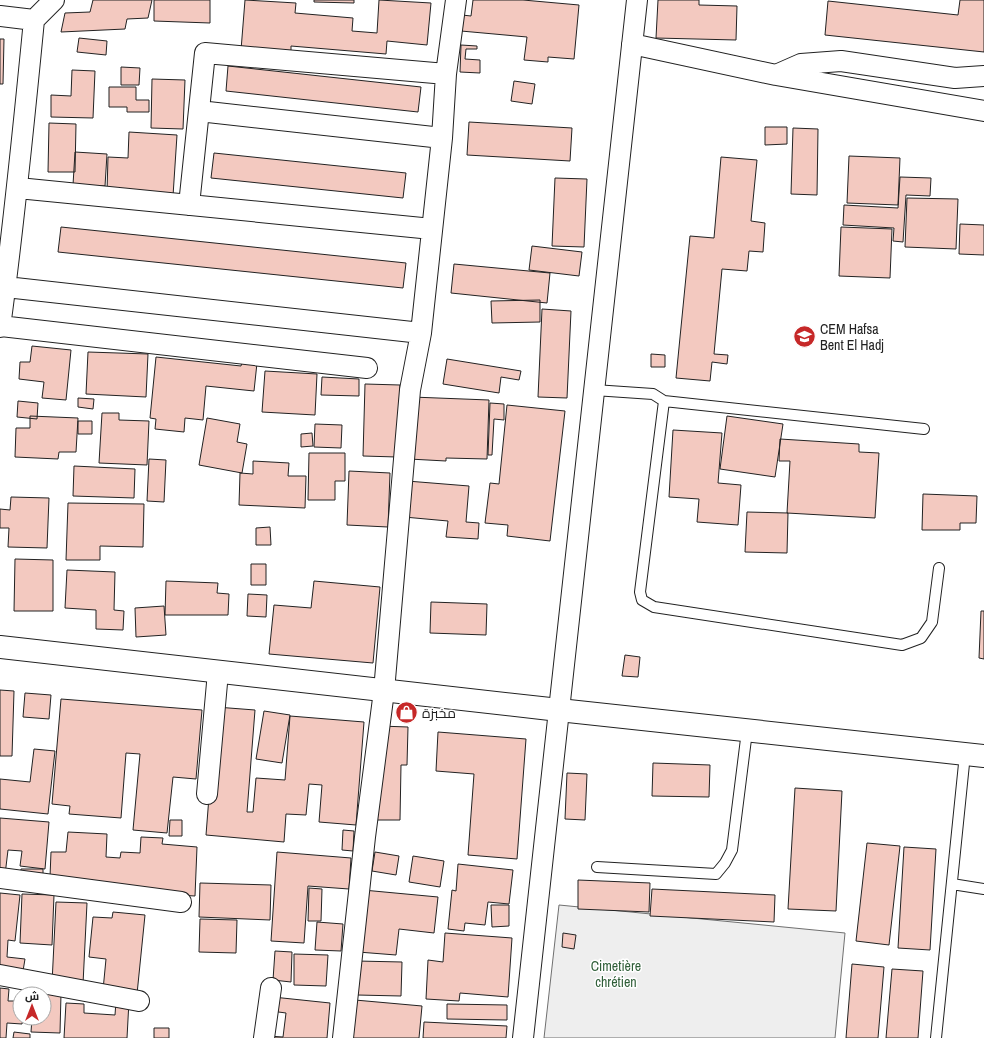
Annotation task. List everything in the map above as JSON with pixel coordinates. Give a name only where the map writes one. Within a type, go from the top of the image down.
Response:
[{"type":"main road","points":[[0,647],[975,755]]},
{"type":"street","points":[[54,0],[34,20],[18,188],[0,326],[367,368]]},
{"type":"street","points":[[343,1038],[364,837],[384,690],[410,398],[421,333],[442,138],[446,74],[456,0]]},
{"type":"street","points":[[523,1038],[637,0]]},
{"type":"street","points":[[0,16],[34,20]]},
{"type":"street","points":[[632,44],[776,75],[984,111]]},
{"type":"street","points":[[189,205],[205,53],[446,74]]},
{"type":"street","points":[[776,75],[801,64],[841,61],[956,78],[984,76]]},
{"type":"street","points":[[199,111],[442,138]]},
{"type":"street","points":[[18,188],[432,229]]},
{"type":"street","points":[[6,287],[421,333]]},
{"type":"street","points":[[207,794],[218,672]]},
{"type":"street","points":[[0,878],[181,902]]},
{"type":"street","points":[[0,975],[139,1000]]},
{"type":"street","points":[[264,1038],[271,988]]},
{"type":"lane","points":[[594,390],[653,394],[664,401],[924,429]]},
{"type":"lane","points":[[664,401],[640,592],[642,600],[654,607],[671,610],[902,645],[921,638],[932,622],[939,568]]},
{"type":"lane","points":[[597,867],[716,874],[725,863],[732,850],[748,731]]},
{"type":"lane","points":[[936,1038],[952,884],[975,755]]},
{"type":"lane","points":[[952,884],[984,889]]},
{"type":"green space","name":"Cimetière chrétien","points":[[559,905],[845,933],[835,1038],[544,1038]]},
{"type":"building","points":[[93,0],[152,0],[148,18],[127,19],[125,29],[61,32],[65,13],[90,12]]},
{"type":"building","points":[[154,0],[210,0],[210,23],[154,21]]},
{"type":"building","points":[[245,0],[296,3],[295,13],[353,18],[352,31],[377,33],[379,0],[431,3],[427,45],[387,41],[386,54],[291,46],[291,55],[241,50]]},
{"type":"building","points":[[314,0],[354,0],[354,3],[314,2]]},
{"type":"building","points":[[473,0],[523,0],[579,5],[574,59],[548,57],[548,62],[524,60],[527,37],[461,31],[462,15],[471,16]]},
{"type":"building","points":[[658,0],[699,0],[699,5],[737,6],[736,40],[656,38]]},
{"type":"building","points":[[960,0],[984,0],[984,52],[825,35],[828,1],[958,15]]},
{"type":"building","points":[[79,38],[107,41],[106,55],[77,52]]},
{"type":"building","points":[[0,39],[4,39],[3,84],[0,84]]},
{"type":"building","points":[[461,45],[477,46],[477,49],[466,49],[465,59],[480,60],[480,73],[460,72]]},
{"type":"building","points":[[228,66],[421,87],[418,112],[226,91]]},
{"type":"building","points":[[121,67],[140,68],[139,85],[121,85]]},
{"type":"building","points":[[72,70],[95,71],[93,118],[51,117],[51,95],[71,96]]},
{"type":"building","points":[[152,79],[185,80],[183,129],[151,128]]},
{"type":"building","points":[[514,81],[535,84],[532,104],[511,101]]},
{"type":"building","points":[[109,87],[136,87],[136,100],[149,100],[149,112],[127,112],[127,107],[109,107]]},
{"type":"building","points":[[469,122],[572,128],[570,161],[467,155]]},
{"type":"building","points":[[49,123],[76,124],[75,172],[48,172]]},
{"type":"building","points":[[765,127],[787,127],[787,144],[765,145]]},
{"type":"building","points":[[793,128],[818,129],[817,195],[791,194]]},
{"type":"building","points":[[129,132],[177,135],[173,196],[107,192],[108,157],[128,158]]},
{"type":"building","points":[[75,152],[107,154],[105,186],[73,185]]},
{"type":"building","points":[[214,153],[406,173],[403,198],[211,178]]},
{"type":"building","points":[[849,156],[900,158],[898,205],[847,203]]},
{"type":"building","points":[[721,157],[757,160],[751,221],[765,223],[763,252],[749,251],[747,271],[722,269],[714,354],[728,355],[727,364],[712,362],[710,381],[676,378],[690,236],[714,238]]},
{"type":"building","points":[[900,177],[931,178],[930,196],[906,195],[903,242],[893,241],[894,228],[843,225],[844,205],[898,208]]},
{"type":"building","points":[[555,178],[587,179],[584,247],[552,246]]},
{"type":"building","points":[[907,198],[958,199],[956,249],[905,247]]},
{"type":"building","points":[[960,224],[984,225],[984,255],[959,254]]},
{"type":"building","points":[[61,227],[406,263],[403,288],[58,252]]},
{"type":"building","points":[[841,227],[892,229],[890,278],[839,276]]},
{"type":"building","points":[[532,246],[582,252],[579,276],[529,270]]},
{"type":"building","points":[[454,264],[550,273],[547,303],[451,293]]},
{"type":"building","points":[[540,300],[540,322],[492,323],[491,301]]},
{"type":"building","points":[[542,309],[571,311],[567,398],[538,397]]},
{"type":"building","points":[[32,346],[71,350],[66,400],[42,398],[44,382],[19,379],[20,362],[30,362]]},
{"type":"building","points":[[88,352],[148,354],[146,397],[86,394]]},
{"type":"building","points":[[651,354],[665,355],[665,367],[651,367]]},
{"type":"building","points":[[156,357],[241,366],[242,362],[257,363],[254,391],[206,386],[203,420],[185,418],[184,432],[155,429],[156,419],[150,418]]},
{"type":"building","points":[[447,359],[521,371],[519,380],[501,377],[499,393],[443,384]]},
{"type":"building","points":[[265,371],[317,374],[315,415],[262,412]]},
{"type":"building","points":[[322,377],[359,379],[359,396],[321,395]]},
{"type":"building","points":[[365,384],[400,385],[397,457],[363,456]]},
{"type":"building","points":[[412,397],[489,400],[487,459],[446,458],[446,461],[409,459]]},
{"type":"building","points":[[78,398],[94,399],[93,409],[78,407]]},
{"type":"building","points":[[18,401],[38,403],[37,419],[17,417]]},
{"type":"building","points":[[490,403],[504,404],[504,420],[494,419],[492,455],[488,455]]},
{"type":"building","points":[[507,405],[565,411],[550,541],[507,536],[508,525],[485,523],[490,483],[499,484]]},
{"type":"building","points":[[102,413],[119,413],[119,420],[149,421],[147,465],[99,463]]},
{"type":"building","points":[[30,416],[78,418],[76,452],[59,452],[58,459],[15,457],[16,428],[30,428]]},
{"type":"building","points":[[727,416],[783,424],[775,477],[720,469]]},
{"type":"building","points":[[207,418],[240,424],[237,442],[247,444],[242,473],[199,465]]},
{"type":"building","points":[[78,421],[92,421],[92,434],[78,434]]},
{"type":"building","points":[[315,424],[342,425],[341,448],[314,447]]},
{"type":"building","points":[[673,430],[722,433],[718,483],[741,485],[738,525],[697,522],[699,499],[669,497]]},
{"type":"building","points":[[312,433],[313,446],[301,447],[301,434]]},
{"type":"building","points":[[780,439],[859,444],[859,452],[879,453],[875,518],[787,513],[790,461],[779,461]]},
{"type":"building","points":[[309,453],[345,453],[345,481],[335,481],[335,500],[308,500]]},
{"type":"building","points":[[149,459],[166,460],[164,502],[147,501]]},
{"type":"building","points":[[253,461],[289,463],[288,476],[306,476],[305,508],[239,505],[240,473],[253,474]]},
{"type":"building","points":[[74,466],[135,469],[134,498],[73,496]]},
{"type":"building","points":[[349,471],[390,473],[388,527],[347,525]]},
{"type":"building","points":[[407,481],[469,486],[466,522],[479,523],[478,539],[446,537],[448,521],[404,517]]},
{"type":"building","points":[[923,494],[977,496],[976,523],[960,523],[960,530],[922,530]]},
{"type":"building","points":[[11,497],[49,498],[47,548],[8,547],[9,528],[0,528],[0,509],[10,510]]},
{"type":"building","points":[[68,503],[144,504],[143,547],[100,546],[100,560],[66,560]]},
{"type":"building","points":[[747,512],[788,513],[787,553],[745,552]]},
{"type":"building","points":[[270,527],[271,545],[256,545],[256,528]]},
{"type":"building","points":[[15,559],[53,560],[53,611],[14,611]]},
{"type":"building","points":[[251,564],[266,564],[266,585],[251,585]]},
{"type":"building","points":[[67,570],[115,572],[114,610],[124,611],[123,630],[96,629],[96,610],[65,608]]},
{"type":"building","points":[[166,581],[218,583],[217,593],[229,594],[228,615],[165,615]]},
{"type":"building","points":[[314,581],[380,587],[373,663],[269,654],[274,605],[311,608]]},
{"type":"building","points":[[248,594],[267,595],[266,617],[247,616]]},
{"type":"building","points":[[431,602],[487,604],[486,635],[430,633]]},
{"type":"building","points":[[164,606],[166,635],[136,637],[135,608]]},
{"type":"building","points":[[981,611],[984,611],[984,659],[979,658]]},
{"type":"building","points":[[625,655],[640,657],[638,677],[622,676]]},
{"type":"building","points":[[0,690],[14,691],[12,756],[0,756]]},
{"type":"building","points":[[25,693],[51,695],[49,719],[23,717]]},
{"type":"building","points":[[61,699],[202,710],[196,779],[173,777],[167,833],[133,830],[140,754],[126,753],[121,818],[69,814],[70,806],[52,804]]},
{"type":"building","points":[[216,707],[255,710],[247,812],[253,812],[256,778],[285,780],[290,716],[364,722],[356,825],[319,822],[322,785],[309,784],[306,815],[286,814],[284,842],[206,835]]},
{"type":"building","points":[[264,711],[290,715],[282,763],[256,759]]},
{"type":"building","points":[[380,726],[408,727],[407,765],[401,765],[400,820],[377,820]]},
{"type":"building","points":[[438,732],[526,739],[517,859],[468,855],[474,774],[436,771]]},
{"type":"building","points":[[34,749],[55,751],[48,814],[0,809],[0,779],[30,782]]},
{"type":"building","points":[[653,763],[710,765],[709,797],[652,796]]},
{"type":"building","points":[[567,773],[587,774],[585,820],[565,819]]},
{"type":"building","points":[[795,788],[842,791],[836,911],[788,909]]},
{"type":"building","points":[[0,818],[49,822],[45,869],[20,866],[22,851],[8,850],[5,875],[0,875]]},
{"type":"building","points":[[170,820],[182,820],[182,836],[169,836]]},
{"type":"building","points":[[343,830],[354,831],[353,851],[342,850]]},
{"type":"building","points":[[68,832],[107,834],[106,857],[120,858],[121,852],[140,853],[141,837],[163,838],[162,844],[197,847],[195,896],[92,890],[93,880],[50,877],[51,852],[66,852]]},
{"type":"building","points":[[867,843],[900,846],[889,945],[856,941]]},
{"type":"building","points":[[904,847],[936,849],[930,950],[898,948]]},
{"type":"building","points":[[277,852],[351,858],[349,889],[308,886],[304,943],[271,941]]},
{"type":"building","points":[[375,852],[399,856],[396,875],[372,871]]},
{"type":"building","points":[[413,856],[444,861],[440,887],[409,882]]},
{"type":"building","points":[[458,864],[513,870],[509,904],[488,902],[485,925],[465,923],[464,931],[448,929],[452,890],[456,891]]},
{"type":"building","points":[[21,869],[43,869],[43,878],[20,877]]},
{"type":"building","points":[[578,880],[650,883],[649,912],[578,909]]},
{"type":"building","points":[[200,883],[271,885],[270,920],[199,917]]},
{"type":"building","points":[[309,888],[322,889],[321,921],[308,921]]},
{"type":"building","points":[[652,889],[775,895],[774,922],[650,916]]},
{"type":"building","points":[[363,890],[438,897],[434,933],[399,929],[396,955],[358,952]]},
{"type":"building","points":[[0,893],[20,895],[15,941],[8,940],[7,957],[25,959],[23,971],[0,969]]},
{"type":"building","points":[[22,894],[54,895],[52,945],[20,943]]},
{"type":"building","points":[[56,902],[87,903],[83,984],[52,983]]},
{"type":"building","points":[[491,905],[509,905],[509,926],[492,927]]},
{"type":"building","points":[[113,912],[145,915],[137,994],[103,990],[106,959],[89,957],[93,917],[112,918]]},
{"type":"building","points":[[200,919],[237,920],[236,953],[199,952]]},
{"type":"building","points":[[317,922],[343,924],[341,951],[315,950]]},
{"type":"building","points":[[445,933],[512,938],[508,997],[460,993],[459,1001],[426,999],[428,960],[443,962]]},
{"type":"building","points":[[563,933],[576,935],[574,949],[562,947]]},
{"type":"building","points":[[275,951],[292,952],[291,982],[273,980]]},
{"type":"building","points":[[294,954],[328,955],[326,986],[294,985]]},
{"type":"building","points":[[357,961],[402,962],[401,996],[357,995]]},
{"type":"building","points":[[852,964],[884,967],[878,1038],[846,1038]]},
{"type":"building","points":[[892,969],[923,971],[918,1038],[886,1038]]},
{"type":"building","points":[[0,988],[9,989],[8,1001],[12,1001],[12,1023],[7,1023],[6,1038],[0,1038]]},
{"type":"building","points":[[52,994],[61,994],[60,1033],[31,1032],[31,1026],[52,1026]]},
{"type":"building","points":[[273,997],[330,1003],[327,1038],[267,1038],[268,1036],[283,1037],[286,1013],[271,1011]]},
{"type":"building","points":[[355,1000],[422,1006],[419,1038],[351,1038]]},
{"type":"building","points":[[116,1001],[129,1001],[127,1038],[64,1038],[66,1003],[84,1004],[84,1013],[115,1015]]},
{"type":"building","points":[[447,1004],[507,1005],[507,1020],[447,1019]]},
{"type":"building","points":[[424,1022],[507,1026],[506,1038],[423,1038]]},
{"type":"building","points":[[154,1028],[169,1028],[169,1038],[154,1038]]},
{"type":"building","points":[[14,1032],[30,1034],[30,1038],[13,1038]]},
{"type":"place","name":"CEM Hafsa Bent El Hadj","points":[[804,337]]},
{"type":"place","name":"مخبزة","points":[[407,713]]}]
